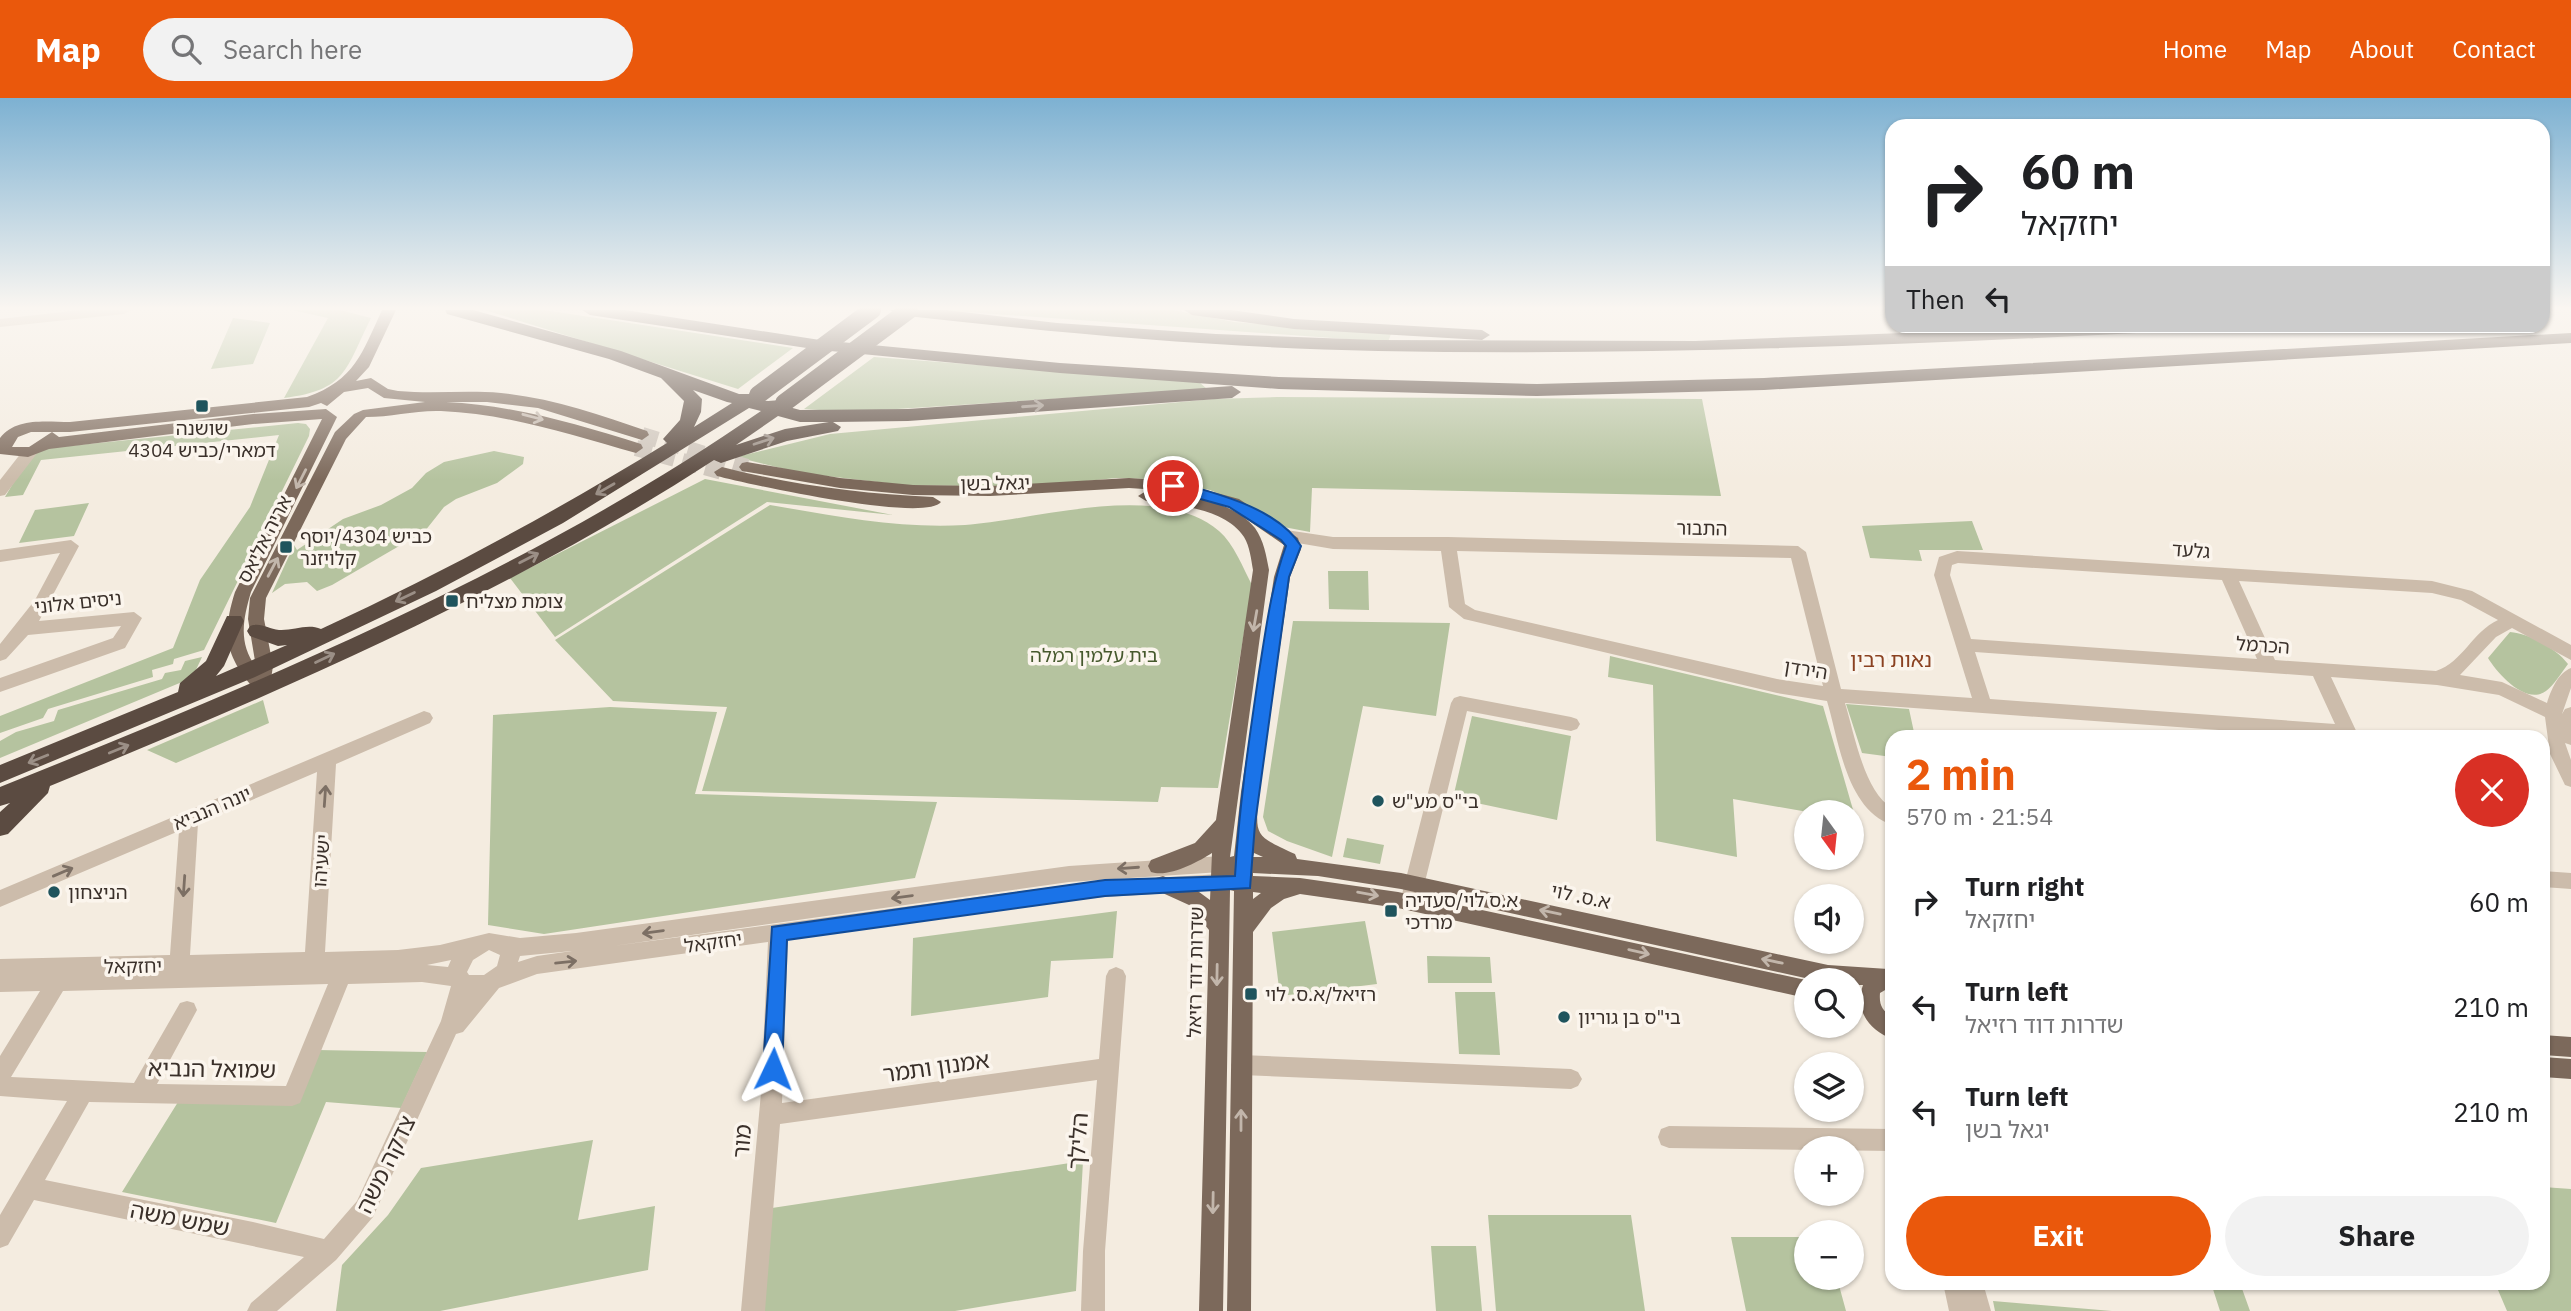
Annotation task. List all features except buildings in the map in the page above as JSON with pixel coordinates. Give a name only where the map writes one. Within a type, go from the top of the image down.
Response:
[{"type":"highway","points":[[631,474],[682,430],[694,411],[693,400],[683,387],[651,367]]},
{"type":"highway","points":[[652,367],[800,416],[832,418],[1273,390],[1537,390],[1764,384],[2069,367]]},
{"type":"highway","points":[[0,774],[147,715],[256,667],[489,555],[631,474],[752,398],[795,367]]},
{"type":"highway","points":[[0,797],[262,687],[485,581],[677,475],[779,407],[833,367]]},
{"type":"highway","points":[[1043,367],[1279,383],[1537,390]]},
{"type":"highway","points":[[677,475],[754,444],[802,431],[1007,408]]},
{"type":"highway","points":[[147,715],[208,673],[218,660],[234,621]]},
{"type":"highway","points":[[257,631],[263,635],[288,638],[346,626]]},
{"type":"highway","points":[[0,827],[30,794],[56,775]]},
{"type":"main road","points":[[362,367],[362,373],[384,393],[523,400],[562,408],[639,441],[501,410],[425,408],[343,419],[328,415],[253,419],[46,444],[30,452],[4,447],[6,440],[18,432],[36,426],[50,428],[305,402],[355,384],[371,383]]},
{"type":"main road","points":[[336,392],[362,367]]},
{"type":"main road","name":"אריה אליאס","points":[[262,687],[256,667],[236,646],[234,621],[243,592],[328,415],[325,404],[336,392]]},
{"type":"main road","name":"אריה אליאס","points":[[256,667],[265,650],[257,631],[255,611],[265,582],[340,436],[381,403],[384,393]]},
{"type":"main road","points":[[46,444],[52,436],[50,428]]},
{"type":"main road","name":"יגאל בשן","points":[[747,467],[913,490],[1002,491],[1129,483],[1173,486],[1234,503],[1284,535]]},
{"type":"main road","name":"יגאל בשן","points":[[722,472],[756,482],[909,502],[988,503],[1128,495],[1169,498],[1223,514],[1246,529],[1257,549]]},
{"type":"main road","points":[[1240,1311],[1242,933],[1246,824],[1282,577],[1294,546],[1284,535],[1262,537],[1257,549],[1272,561],[1290,555]]},
{"type":"main road","name":"שדרות דוד רזיאל","points":[[1211,1311],[1220,873],[1224,817],[1261,589],[1257,549]]},
{"type":"main road","points":[[1219,927],[1209,909],[1200,900],[1160,875],[1207,847],[1215,838],[1224,817]]},
{"type":"main road","points":[[1246,824],[1256,845],[1266,852],[1318,868]]},
{"type":"main road","name":"א.ס. לוי","points":[[1220,873],[1318,868],[1794,986]]},
{"type":"main road","name":"א.ס. לוי","points":[[1244,873],[1300,886],[1412,893],[1828,974],[1885,978]]},
{"type":"main road","points":[[1242,933],[1253,910],[1262,902],[1273,894],[1300,886]]},
{"type":"main road","points":[[1885,979],[1879,981],[1869,994],[1885,1027]]},
{"type":"main road","points":[[1864,1012],[1885,1027]]},
{"type":"main road","points":[[2550,1046],[2571,1047]]},
{"type":"main road","points":[[2550,1068],[2571,1069]]},
{"type":"street","points":[[3,486],[4,447]]},
{"type":"street","points":[[3,486],[30,452]]},
{"type":"street","name":"התבור","points":[[1284,535],[1333,543],[1448,543],[1798,552],[1834,695],[1862,786],[1885,813]]},
{"type":"street","name":"התבור","points":[[1290,555],[1333,543]]},
{"type":"street","name":"הירדן","points":[[1448,543],[1457,607],[1470,615],[1777,686],[1834,695],[2298,730]]},
{"type":"street","points":[[0,555],[71,546],[50,591],[25,629],[0,654]]},
{"type":"street","name":"גלעד","points":[[1983,705],[1942,575],[1942,567],[1951,558],[1968,556],[2432,587],[2466,595],[2571,653]]},
{"type":"street","points":[[2227,573],[2269,666]]},
{"type":"street","points":[[2466,595],[2486,614],[2489,631]]},
{"type":"street","name":"ניסים אלוני","points":[[0,685],[119,643],[134,618],[25,629]]},
{"type":"street","points":[[2437,678],[2455,671],[2489,631],[2515,621]]},
{"type":"street","name":"הכרמל","points":[[1964,645],[2437,678],[2502,689],[2552,713]]},
{"type":"street","points":[[2474,650],[2483,671],[2502,689]]},
{"type":"street","points":[[2319,670],[2346,730]]},
{"type":"street","points":[[2571,676],[2556,698],[2552,713],[2559,757],[2571,780]]},
{"type":"street","points":[[1412,893],[1460,703],[1571,724]]},
{"type":"street","points":[[2571,714],[2571,738]]},
{"type":"street","name":"יונה הנביא","points":[[0,899],[424,718]]},
{"type":"street","name":"ישעיהו","points":[[314,962],[327,759]]},
{"type":"street","points":[[179,966],[189,818]]},
{"type":"street","name":"יחזקאל","points":[[503,942],[520,947],[576,942],[1069,874],[1220,873]]},
{"type":"street","name":"יחזקאל","points":[[495,980],[537,965],[1097,889],[1160,875]]},
{"type":"street","points":[[2550,880],[2571,881]]},
{"type":"street","name":"מור","points":[[753,1311],[770,1115],[778,933]]},
{"type":"street","points":[[489,941],[503,942],[511,951],[512,957],[495,980],[474,986],[460,980],[458,965],[475,946],[489,941]]},
{"type":"street","name":"יחזקאל","points":[[0,968],[179,966],[426,957],[475,946]]},
{"type":"street","name":"יחזקאל","points":[[0,983],[422,973],[460,980]]},
{"type":"street","name":"שמואל הנביא","points":[[0,1086],[140,1094],[292,1096],[342,975]]},
{"type":"street","name":"הלילך","points":[[1093,1311],[1094,1251],[1116,976]]},
{"type":"street","name":"צדקה משה","points":[[259,1311],[328,1252],[354,1224],[376,1189],[458,1004],[460,980]]},
{"type":"street","name":"צדקה משה","points":[[441,1044],[495,980]]},
{"type":"street","points":[[0,1075],[57,982]]},
{"type":"street","points":[[140,1094],[187,1010]]},
{"type":"street","points":[[1241,1065],[1571,1079]]},
{"type":"street","name":"אמנון ותמר","points":[[770,1115],[1109,1069]]},
{"type":"street","points":[[0,1237],[31,1188],[84,1091]]},
{"type":"street","points":[[1670,1137],[1885,1140]]},
{"type":"street","name":"שמש משה","points":[[31,1188],[253,1233],[328,1252]]},
{"type":"street","points":[[1956,1290],[1961,1311]]},
{"type":"street","points":[[1974,1290],[1979,1311]]},
{"type":"green space","points":[[301,367],[347,367],[332,383],[321,389],[284,398]]},
{"type":"green space","points":[[666,367],[768,367],[738,389]]},
{"type":"green space","points":[[861,367],[999,367],[1199,382],[1207,389],[850,412],[804,409]]},
{"type":"green space","points":[[1214,399],[1702,399],[1721,496],[1312,488],[1310,532],[1273,525],[1237,502],[1210,490],[1151,479],[1116,478],[1027,487],[903,485],[801,473],[736,457],[830,434]]},
{"type":"green space","points":[[306,424],[310,429],[309,436],[204,650],[174,659],[173,664],[152,670],[153,677],[48,709],[43,718],[0,733],[0,716],[173,648],[200,580],[250,507],[279,435],[41,460],[23,495],[5,497],[25,463],[38,449]]},
{"type":"green space","points":[[494,451],[524,457],[523,464],[497,483],[456,499],[444,507],[425,531],[332,585],[317,591],[307,582],[285,584],[272,593],[294,545],[297,550],[343,519],[381,505],[412,488],[426,473],[444,462]]},
{"type":"green space","points":[[705,479],[893,515],[767,502],[555,637],[510,578]]},
{"type":"green space","points":[[89,503],[74,536],[19,543],[35,510]]},
{"type":"green space","name":"בית עלמין רמלה","points":[[770,505],[868,521],[941,526],[1131,505],[1164,508],[1194,516],[1219,531],[1234,549],[1252,585],[1218,788],[1161,787],[1158,802],[702,791],[727,707],[613,701],[555,640]]},
{"type":"green space","points":[[1972,521],[1983,550],[1919,550],[1922,561],[1870,558],[1862,526]]},
{"type":"green space","points":[[1328,571],[1368,571],[1369,610],[1329,609]]},
{"type":"green space","points":[[1293,621],[1450,623],[1436,716],[1363,706],[1332,857],[1287,841],[1268,831],[1263,817]]},
{"type":"green space","points":[[2510,632],[2542,643],[2568,664],[2546,691],[2538,695],[2521,691],[2498,672],[2488,658]]},
{"type":"green space","points":[[1610,656],[1823,706],[1850,800],[1794,800],[1794,810],[1733,799],[1737,857],[1656,841],[1653,685],[1608,677]]},
{"type":"green space","points":[[202,657],[195,672],[182,682],[0,758],[0,741],[16,732],[54,721],[58,710],[162,679],[165,673],[181,670],[185,661]]},
{"type":"green space","points":[[263,700],[269,723],[176,763],[147,750]]},
{"type":"green space","points":[[1846,704],[1909,709],[1914,730],[1885,730],[1885,756],[1862,753]]},
{"type":"green space","points":[[610,707],[717,712],[695,794],[937,802],[915,878],[544,934],[488,925],[493,715]]},
{"type":"green space","points":[[1472,716],[1571,736],[1557,820],[1453,798]]},
{"type":"green space","points":[[1347,838],[1384,845],[1380,864],[1343,857]]},
{"type":"green space","points":[[1117,911],[1113,958],[1051,961],[1048,997],[911,1016],[913,938]]},
{"type":"green space","points":[[1365,921],[1377,984],[1280,996],[1272,932]]},
{"type":"green space","points":[[1427,956],[1490,957],[1492,983],[1428,983]]},
{"type":"green space","points":[[1455,992],[1495,992],[1500,1055],[1459,1054]]},
{"type":"green space","points":[[317,1050],[427,1052],[401,1108],[326,1102],[276,1223],[122,1192],[178,1102],[295,1104]]},
{"type":"green space","points":[[593,1140],[578,1220],[655,1206],[648,1270],[440,1311],[336,1311],[342,1265],[388,1215],[421,1168]]},
{"type":"green space","points":[[1083,1161],[1076,1291],[955,1311],[764,1311],[772,1208]]},
{"type":"green space","points":[[2550,1188],[2571,1189],[2571,1311],[2507,1311],[2498,1290],[2550,1290]]},
{"type":"green space","points":[[1488,1215],[1631,1215],[1645,1311],[1496,1311]]},
{"type":"green space","points":[[1731,1237],[1794,1237],[1794,1290],[1840,1290],[1846,1311],[1746,1311]]},
{"type":"green space","points":[[1431,1246],[1476,1246],[1482,1311],[1436,1311]]},
{"type":"green space","points":[[2213,1290],[2242,1290],[2250,1311],[2220,1311]]},
{"type":"green space","points":[[1993,1301],[2112,1311],[1995,1311]]},
{"type":"tunnel","points":[[642,435],[747,467]]},
{"type":"tunnel","points":[[636,448],[722,472]]},
{"type":"place","name":"שושנה דמארי/כביש 4304","points":[[202,406]]},
{"type":"place","name":"כביש 4304/יוסף קלויזנר","points":[[286,547]]},
{"type":"place","name":"צומת מצליח","points":[[452,601]]},
{"type":"place","name":"בי\"ס מע\"ש","points":[[1378,801]]},
{"type":"place","name":"הניצחון","points":[[54,892]]},
{"type":"place","name":"א.ס לוי/סעדיה מרדכי","points":[[1391,911]]},
{"type":"place","name":"רזיאל/א.ס. לוי","points":[[1251,994]]},
{"type":"place","name":"בי\"ס בן גוריון","points":[[1564,1017]]},
{"type":"district","name":"נאות רבין","points":[[1891,659]]},
{"type":"route","points":[[773,1069],[778,933],[1105,888],[1243,883],[1246,824],[1262,705],[1282,577],[1285,563],[1294,546],[1286,536],[1234,503],[1173,486]]}]
